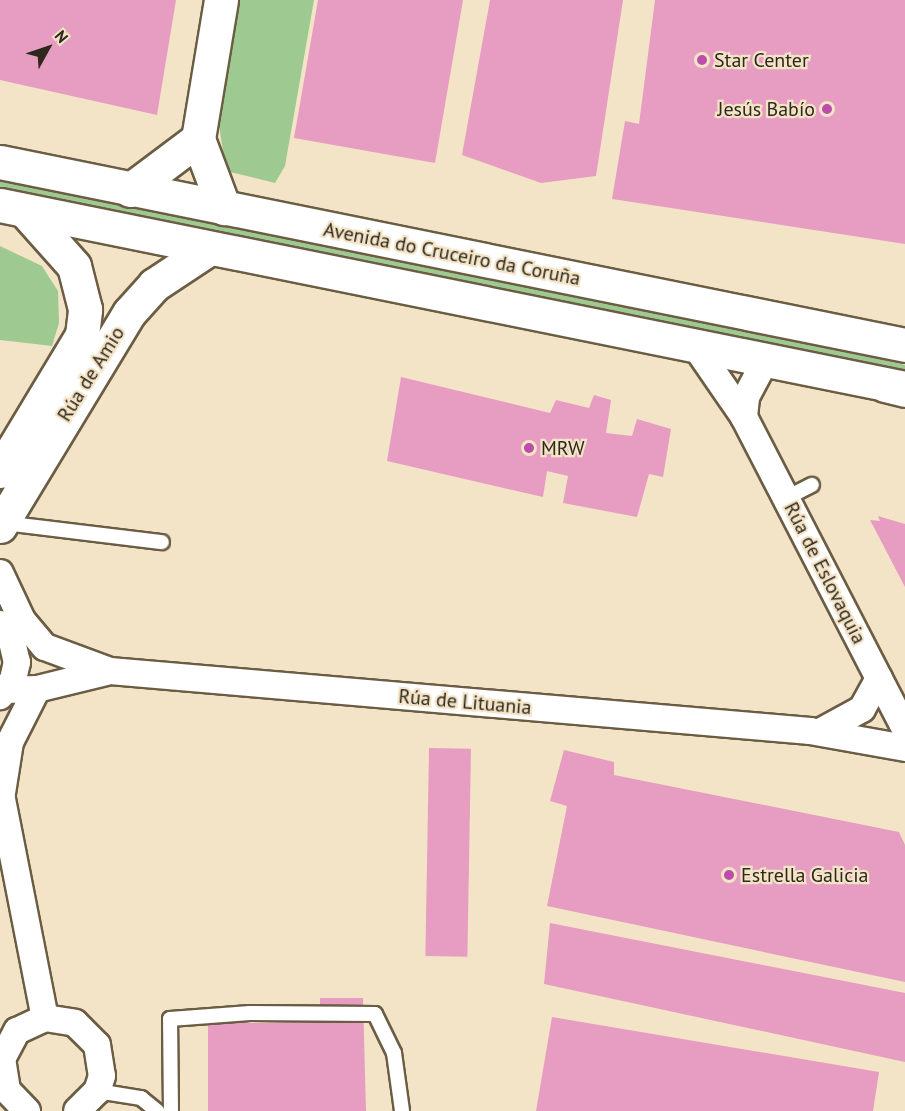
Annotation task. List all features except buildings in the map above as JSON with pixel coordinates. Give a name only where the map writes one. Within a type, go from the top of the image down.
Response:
[{"type":"main road","points":[[130,190],[186,147],[221,0]]},
{"type":"main road","points":[[186,147],[209,169],[224,208]]},
{"type":"main road","name":"Avenida do Cruceiro da Coruña","points":[[0,162],[905,345]]},
{"type":"main road","points":[[12,208],[698,350],[898,388]]},
{"type":"main road","name":"Rúa de Amio","points":[[0,471],[82,335],[85,309],[74,266],[12,208]]},
{"type":"main road","name":"Rúa de Amio","points":[[1,521],[129,313],[154,285],[210,248]]},
{"type":"street","name":"Rúa de Amio","points":[[1,521],[72,373],[82,335]]},
{"type":"street","name":"Rúa de Eslovaquia","points":[[698,350],[744,417],[901,720]]},
{"type":"street","points":[[744,417],[746,398],[765,362]]},
{"type":"street","points":[[3,582],[7,632],[17,662],[2,694],[10,742]]},
{"type":"street","points":[[3,582],[45,647]]},
{"type":"street","name":"Rúa de Lituania","points":[[7,632],[110,671],[820,732],[847,739],[905,748]]},
{"type":"street","name":"Rúa de Lituania","points":[[2,694],[37,689],[110,671]]},
{"type":"street","points":[[820,732],[862,709],[879,678]]},
{"type":"street","points":[[37,689],[10,742],[1,791],[6,854],[45,1017]]},
{"type":"street","points":[[847,739],[901,720]]},
{"type":"street","points":[[27,1111],[7,1090],[2,1059],[17,1031],[45,1017],[61,1018],[88,1032],[102,1060],[97,1091],[77,1111]]},
{"type":"lane","points":[[786,498],[812,485]]},
{"type":"lane","points":[[1,521],[162,542]]},
{"type":"lane","points":[[171,1111],[170,1019],[250,1013],[375,1014],[394,1053],[402,1111]]},
{"type":"lane","points":[[97,1091],[141,1098],[157,1111]]},
{"type":"green space","points":[[238,0],[314,0],[285,166],[275,183],[226,171],[219,125]]},
{"type":"green space","points":[[0,180],[875,358],[905,365],[905,371],[0,189]]},
{"type":"green space","points":[[0,246],[42,266],[58,291],[59,323],[52,346],[0,340]]},
{"type":"place","name":"Star Center","points":[[702,60]]},
{"type":"place","name":"Jesús Babío","points":[[827,109]]},
{"type":"place","name":"MRW","points":[[529,448]]},
{"type":"place","name":"Estrella Galicia","points":[[729,875]]}]
